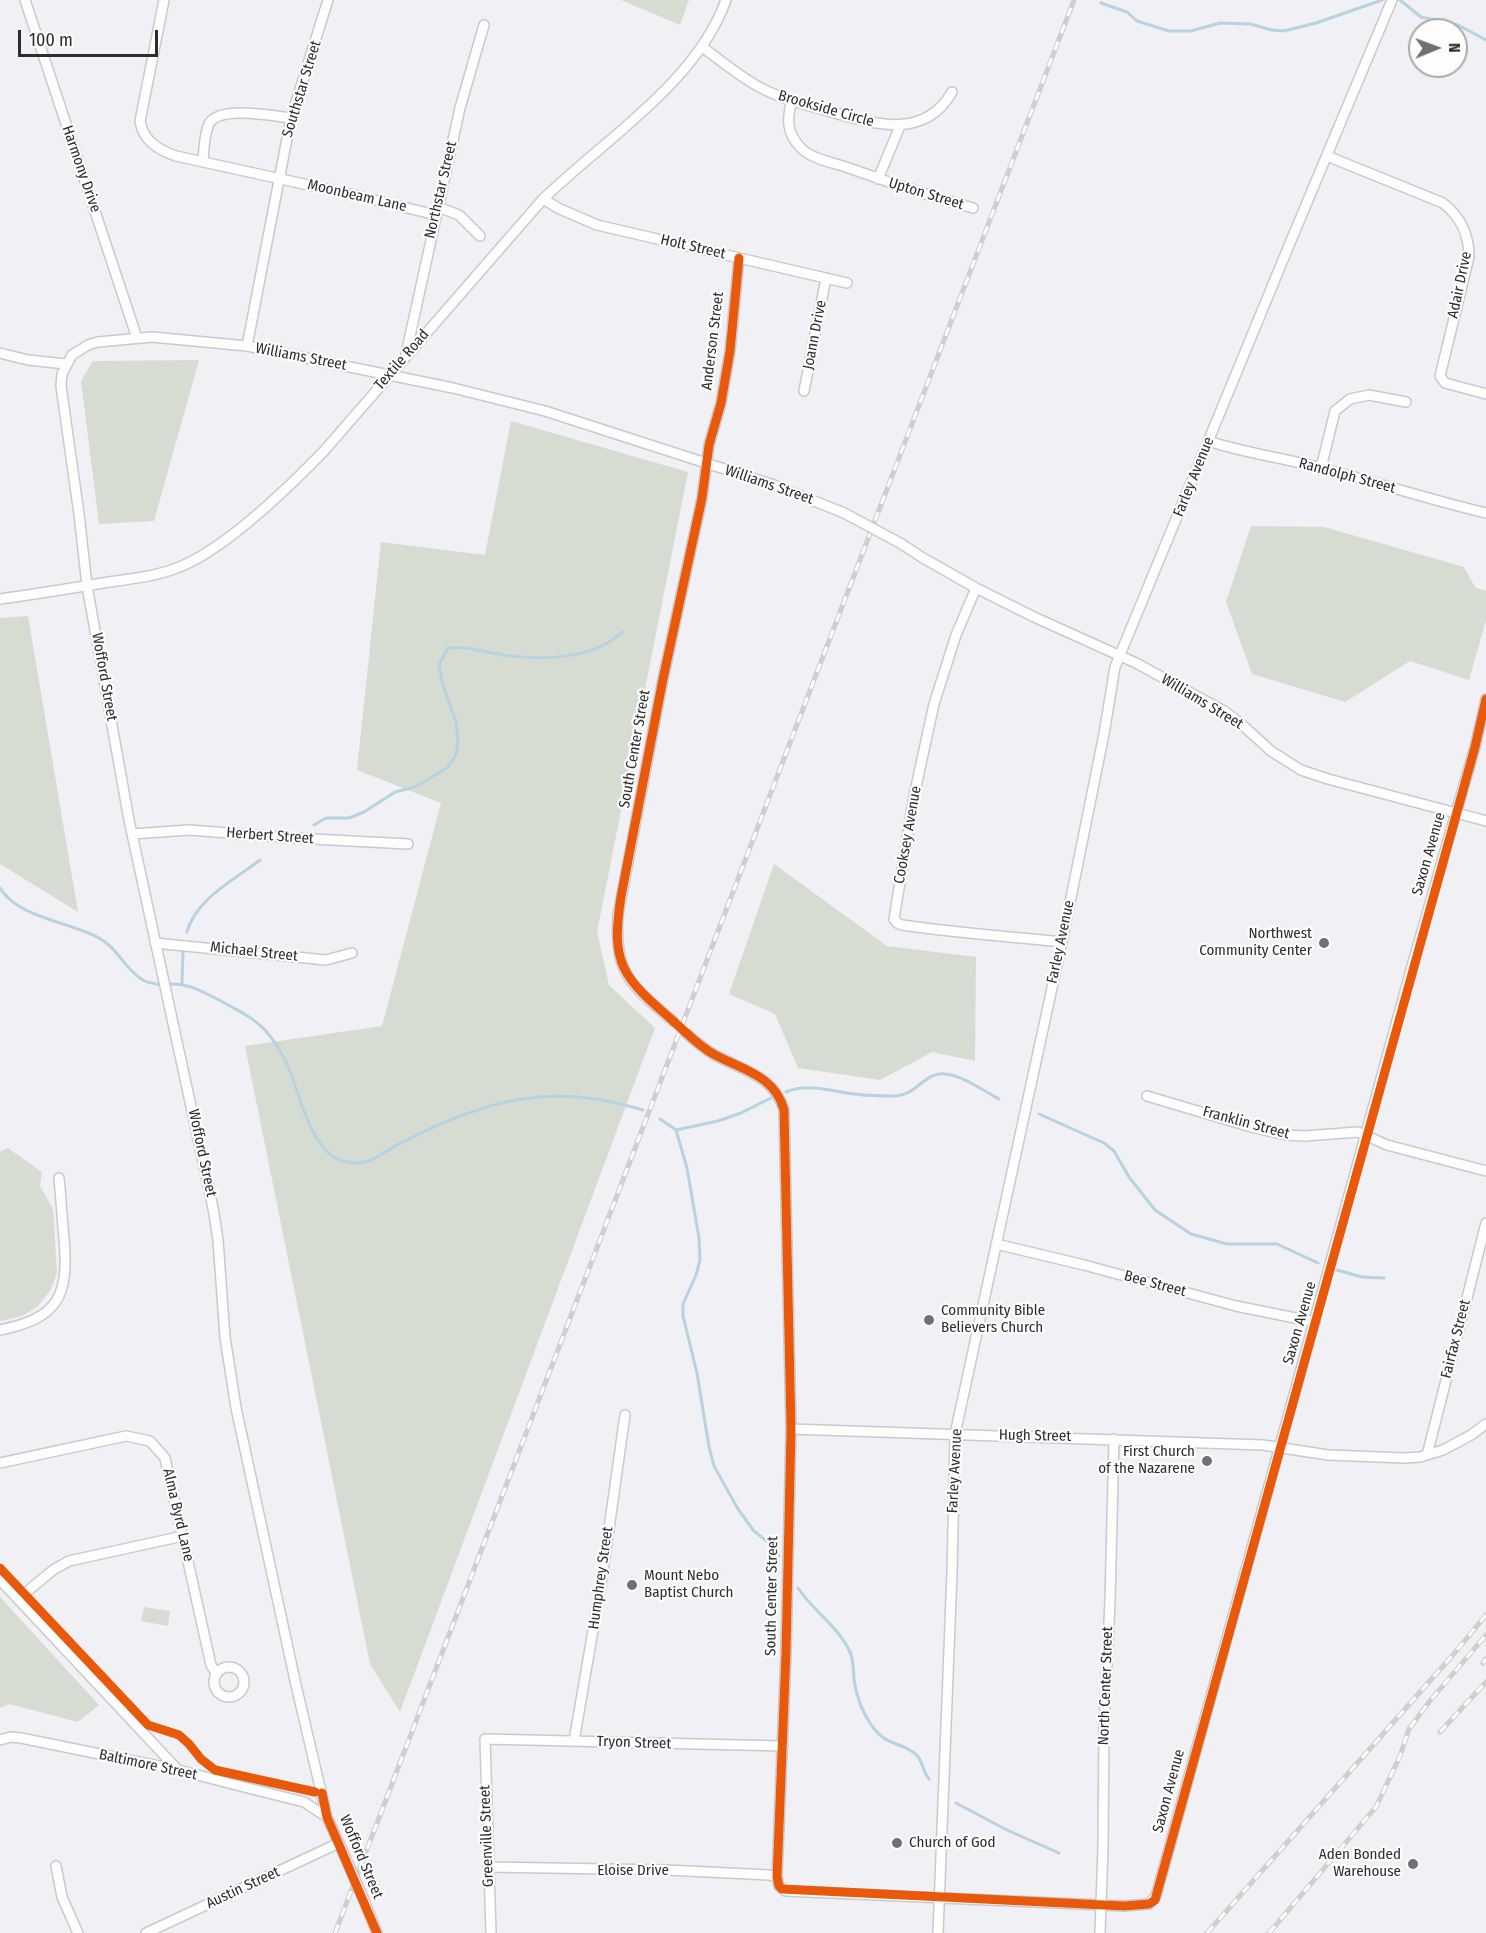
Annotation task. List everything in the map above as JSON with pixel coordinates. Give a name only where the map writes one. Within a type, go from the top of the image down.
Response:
[{"type":"street","name":"Harmony Drive","points":[[25,0],[137,338]]},
{"type":"street","points":[[164,0],[146,86],[141,125],[150,142],[163,151],[279,178]]},
{"type":"street","name":"Southstar Street","points":[[247,346],[291,118],[328,0]]},
{"type":"street","name":"Textile Road","points":[[0,599],[138,578],[175,568],[188,563],[256,515],[307,469],[543,199],[573,169],[650,103],[692,61],[717,22],[726,0]]},
{"type":"street","name":"Farley Avenue","points":[[938,1933],[952,1583],[955,1434],[1062,942],[1116,667],[1119,655],[1392,0]]},
{"type":"street","name":"Northstar Street","points":[[405,356],[460,108],[484,25]]},
{"type":"street","name":"Brookside Circle","points":[[702,47],[760,88],[852,118],[885,125],[900,126],[933,114],[941,108],[952,92]]},
{"type":"street","name":"Upton Street","points":[[792,100],[787,120],[794,139],[808,154],[878,179],[973,208]]},
{"type":"street","points":[[203,161],[207,131],[210,122],[215,117],[242,113],[291,118]]},
{"type":"street","name":"Upton Street","points":[[878,179],[900,126]]},
{"type":"street","name":"Adair Drive","points":[[1327,156],[1443,203],[1461,222],[1468,239],[1468,257],[1440,376],[1445,383],[1486,394]]},
{"type":"street","name":"Moonbeam Lane","points":[[279,178],[459,215],[480,236]]},
{"type":"street","name":"Holt Street","points":[[543,199],[578,218],[597,225],[847,283]]},
{"type":"street","name":"Anderson Street","points":[[707,464],[730,351],[739,258]]},
{"type":"street","name":"Joann Drive","points":[[804,391],[826,278]]},
{"type":"street","name":"Williams Street","points":[[66,364],[72,355],[88,345],[137,338],[180,339],[247,346],[389,375],[545,411],[774,485],[844,513],[976,588],[1119,655],[1232,716],[1271,752],[1301,770],[1486,821]]},
{"type":"street","points":[[0,353],[28,360],[66,364]]},
{"type":"street","name":"Wofford Street","points":[[66,364],[61,386],[87,586],[132,834],[213,1208],[218,1240],[225,1337],[236,1408],[327,1817],[377,1933]]},
{"type":"street","points":[[1321,468],[1335,411],[1350,399],[1369,395],[1406,402]]},
{"type":"street","name":"Randolph Street","points":[[1208,441],[1233,449],[1321,468],[1442,503],[1486,513]]},
{"type":"street","name":"South Center Street","points":[[674,1022],[647,999],[628,978],[617,950],[617,933],[621,897],[663,678],[702,498],[707,464]]},
{"type":"street","name":"Cooksey Avenue","points":[[976,588],[956,636],[934,704],[914,796],[894,919],[902,925],[956,933],[994,934],[1062,942]]},
{"type":"street","name":"Saxon Avenue","points":[[1101,1905],[1149,1905],[1155,1900],[1486,699]]},
{"type":"street","name":"Herbert Street","points":[[132,834],[189,830],[408,844]]},
{"type":"street","name":"Michael Street","points":[[155,943],[326,960],[352,953]]},
{"type":"street","name":"South Center Street","points":[[687,1034],[713,1054],[766,1080],[779,1095],[784,1110],[790,1429],[783,1746],[777,1877]]},
{"type":"street","name":"Franklin Street","points":[[1147,1096],[1286,1135],[1305,1136],[1354,1132],[1442,1161],[1486,1171]]},
{"type":"street","points":[[0,1330],[37,1318],[53,1304],[64,1285],[66,1263],[59,1178]]},
{"type":"street","name":"Fairfax Street","points":[[1427,1455],[1486,1223]]},
{"type":"street","name":"Bee Street","points":[[996,1244],[1236,1305],[1315,1322]]},
{"type":"street","name":"Humphrey Street","points":[[574,1741],[602,1578],[626,1415]]},
{"type":"street","name":"Hugh Street","points":[[790,1429],[1263,1445],[1328,1455],[1404,1458],[1427,1455],[1456,1444],[1486,1424]]},
{"type":"street","name":"Alma Byrd Lane","points":[[0,1463],[126,1436],[150,1441],[165,1458],[211,1665],[216,1673]]},
{"type":"street","name":"North Center Street","points":[[1100,1933],[1104,1728],[1114,1439]]},
{"type":"street","points":[[18,1599],[53,1570],[69,1561],[183,1536]]},
{"type":"street","points":[[0,1580],[178,1770]]},
{"type":"street","name":"Baltimore Street","points":[[0,1740],[21,1737],[178,1770],[304,1802],[327,1817]]},
{"type":"street","name":"Tryon Street","points":[[485,1739],[783,1746]]},
{"type":"street","name":"Greenville Street","points":[[485,1739],[491,1933]]},
{"type":"street","name":"Austin Street","points":[[146,1933],[339,1843]]},
{"type":"street","points":[[56,1866],[62,1897],[78,1933]]},
{"type":"street","name":"Eloise Drive","points":[[488,1868],[667,1870],[777,1877]]},
{"type":"street","points":[[777,1877],[779,1886],[785,1891],[1101,1905]]},
{"type":"shaded area","points":[[621,0],[689,0],[680,25]]},
{"type":"shaded area","points":[[199,360],[154,521],[99,524],[81,381],[93,361]]},
{"type":"shaded area","points":[[511,421],[688,472],[597,932],[609,985],[655,1028],[400,1712],[370,1664],[245,1046],[382,1026],[441,803],[357,770],[381,542],[485,555]]},
{"type":"shaded area","points":[[1251,526],[1324,527],[1464,567],[1475,587],[1486,591],[1486,620],[1469,680],[1410,661],[1345,702],[1252,674],[1226,602]]},
{"type":"shaded area","points":[[28,616],[78,912],[0,864],[0,618]]},
{"type":"shaded area","points":[[774,864],[887,946],[976,957],[975,1061],[932,1052],[880,1080],[798,1068],[775,1014],[729,994]]},
{"type":"shaded area","points":[[8,1148],[42,1172],[40,1186],[53,1209],[57,1273],[50,1291],[37,1307],[22,1316],[0,1321],[0,1152]]},
{"type":"shaded area","points":[[0,1597],[99,1705],[78,1722],[9,1704],[0,1708]]},
{"type":"shaded area","points":[[144,1607],[170,1611],[168,1626],[141,1621]]},
{"type":"waterway","points":[[1101,3],[1127,12],[1137,21],[1169,31],[1191,31],[1220,23],[1250,24],[1284,31],[1316,23],[1382,0]]},
{"type":"waterway","points":[[1400,0],[1421,17],[1458,25],[1486,40]]},
{"type":"waterway","points":[[314,825],[326,818],[349,818],[364,812],[395,792],[415,787],[447,768],[456,755],[458,741],[456,722],[442,682],[439,665],[448,648],[467,648],[524,657],[566,656],[604,645],[623,632]]},
{"type":"waterway","points":[[187,932],[192,920],[207,900],[260,860]]},
{"type":"waterway","points":[[0,888],[8,898],[32,913],[87,932],[106,942],[137,976],[147,982],[161,985]]},
{"type":"waterway","points":[[182,983],[183,952]]},
{"type":"waterway","points":[[168,984],[189,986],[219,1000],[255,1021],[265,1030],[287,1064],[302,1107],[322,1146],[342,1161],[356,1163],[369,1161],[445,1122],[509,1101],[567,1096],[605,1101],[643,1110]]},
{"type":"waterway","points":[[786,1092],[811,1088],[859,1095],[896,1096],[910,1092],[932,1076],[945,1074],[966,1080],[999,1099]]},
{"type":"waterway","points":[[660,1119],[676,1130],[718,1121],[741,1113],[771,1098]]},
{"type":"waterway","points":[[1039,1114],[1104,1143],[1114,1151],[1129,1177],[1155,1210],[1191,1234],[1227,1244],[1277,1244],[1318,1263]]},
{"type":"waterway","points":[[676,1130],[687,1168],[699,1238],[700,1260],[683,1304],[683,1316],[697,1373],[709,1447],[714,1466],[738,1509],[754,1531],[774,1547],[779,1556]]},
{"type":"waterway","points":[[1337,1270],[1362,1277],[1384,1278]]},
{"type":"waterway","points":[[798,1588],[839,1634],[850,1652],[858,1697],[872,1726],[887,1740],[907,1748],[916,1755],[929,1779]]},
{"type":"waterway","points":[[956,1803],[1007,1830],[1059,1853]]},
{"type":"tunnel","points":[[673,1021],[687,1034]]},
{"type":"railway","points":[[335,1933],[1074,0]]},
{"type":"railway","points":[[1207,1933],[1486,1615]]},
{"type":"railway","points":[[1269,1933],[1376,1807],[1400,1756],[1409,1729],[1486,1635]]},
{"type":"railway","points":[[1483,1663],[1486,1659]]},
{"type":"railway","points":[[1440,1732],[1486,1682]]},
{"type":"cycle path","points":[[739,258],[730,351],[721,403],[709,445],[702,498],[663,679],[621,897],[617,939],[624,968],[642,992],[703,1047],[766,1082],[780,1098],[784,1110],[791,1429],[786,1652],[777,1877],[782,1889],[1124,1906],[1149,1904],[1155,1900],[1475,747],[1486,699]]},
{"type":"cycle path","points":[[0,1568],[148,1725],[179,1735],[201,1759],[215,1770],[315,1792]]},
{"type":"cycle path","points":[[322,1793],[327,1817],[377,1933]]},
{"type":"place","name":"Northwest Community Center","points":[[1324,943]]},
{"type":"place","name":"Community Bible Believers Church","points":[[929,1320]]},
{"type":"place","name":"First Church of the Nazarene","points":[[1207,1461]]},
{"type":"place","name":"Mount Nebo Baptist Church","points":[[632,1585]]},
{"type":"place","name":"Church of God","points":[[897,1843]]},
{"type":"place","name":"Aden Bonded Warehouse","points":[[1413,1864]]}]
